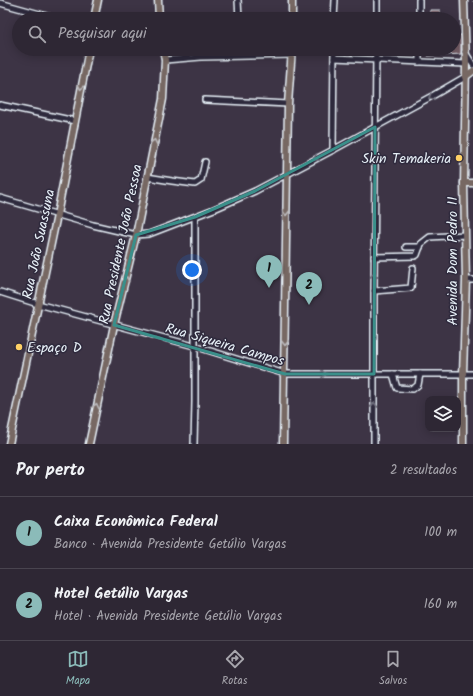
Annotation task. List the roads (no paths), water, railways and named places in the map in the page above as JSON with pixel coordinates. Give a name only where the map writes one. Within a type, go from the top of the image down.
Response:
[{"type":"main road","points":[[95,12],[98,0]]},
{"type":"main road","points":[[158,0],[159,12]]},
{"type":"main road","points":[[292,0],[292,12]]},
{"type":"main road","name":"Avenida Dom Pedro II","points":[[463,444],[463,374],[466,280],[465,235],[468,183],[464,0]]},
{"type":"main road","name":"Rua João Suassuna","points":[[9,444],[57,215],[88,56]]},
{"type":"main road","name":"Rua Presidente João Pessoa","points":[[89,444],[114,325],[136,235],[163,99],[164,56]]},
{"type":"main road","points":[[283,444],[288,104],[292,56]]},
{"type":"main road","points":[[465,77],[473,71]]},
{"type":"street","points":[[238,0],[239,12]]},
{"type":"street","points":[[334,12],[335,0]]},
{"type":"street","points":[[377,0],[377,12]]},
{"type":"street","points":[[419,0],[419,12]]},
{"type":"street","points":[[0,3],[33,12]]},
{"type":"street","points":[[465,51],[473,65]]},
{"type":"street","points":[[165,60],[241,56]]},
{"type":"street","points":[[374,444],[376,56]]},
{"type":"street","points":[[419,56],[419,62]]},
{"type":"street","points":[[333,150],[334,58],[466,64]]},
{"type":"street","points":[[0,198],[57,215],[136,235],[149,234],[232,201],[287,174],[434,96],[465,77]]},
{"type":"street","points":[[205,100],[288,104]]},
{"type":"street","points":[[0,105],[75,121]]},
{"type":"street","points":[[147,177],[195,184],[201,180],[205,162]]},
{"type":"street","points":[[468,183],[473,179]]},
{"type":"street","points":[[194,444],[195,217]]},
{"type":"street","points":[[374,257],[416,256],[422,243],[430,236],[465,235]]},
{"type":"street","points":[[406,247],[420,246]]},
{"type":"street","points":[[374,291],[411,288],[413,268]]},
{"type":"street","points":[[466,280],[473,280]]},
{"type":"street","name":"Rua Siqueira Campos","points":[[0,292],[38,304],[194,346],[285,374],[473,374]]},
{"type":"street","points":[[393,374],[396,388],[413,389],[418,385],[420,374]]},
{"type":"place","name":"Skin Temakeria","points":[[459,158]]},
{"type":"place","name":"Caixa Econômica Federal","points":[[269,288]]},
{"type":"place","name":"Hotel Getúlio Vargas","points":[[309,305]]},
{"type":"place","name":"Espaço D","points":[[19,347]]}]
